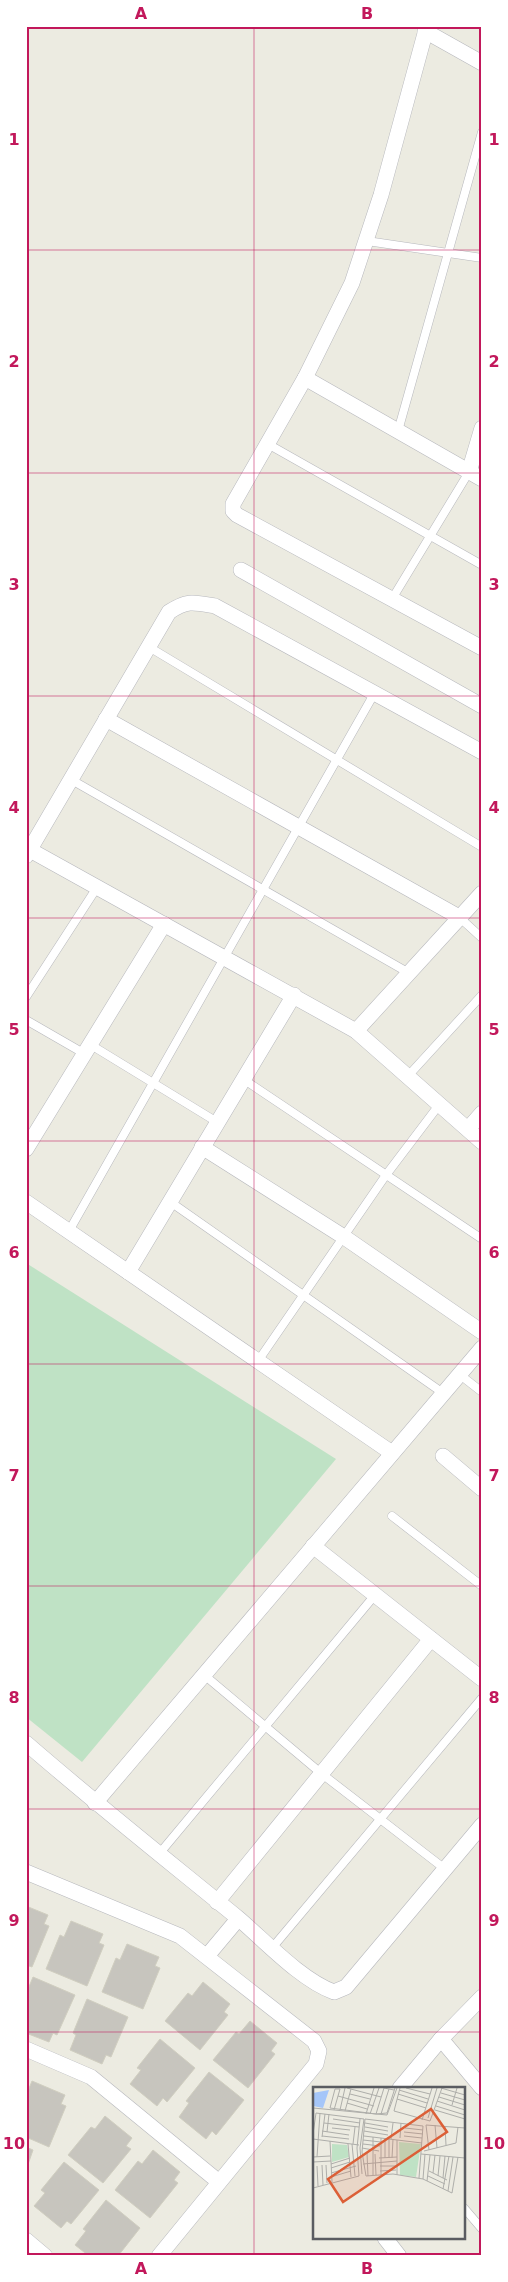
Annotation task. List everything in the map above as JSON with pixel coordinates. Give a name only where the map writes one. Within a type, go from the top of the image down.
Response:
[{"type":"street","points":[[482,63],[426,29],[367,241],[352,283],[305,378],[266,443],[233,504],[233,511],[237,515],[482,648]]},
{"type":"street","points":[[305,378],[476,476],[482,428]]},
{"type":"street","points":[[241,570],[482,706]]},
{"type":"street","points":[[482,752],[215,606],[196,602],[183,602],[169,612],[70,778],[28,853],[164,924],[356,1031],[482,1142]]},
{"type":"street","points":[[106,719],[459,917]]},
{"type":"street","points":[[356,1031],[482,893]]},
{"type":"street","points":[[26,1149],[164,924]]},
{"type":"street","points":[[128,1272],[169,1200],[294,995]]},
{"type":"street","points":[[468,1129],[482,1113]]},
{"type":"street","points":[[202,1147],[344,1238],[482,1332]]},
{"type":"street","points":[[26,1202],[392,1453]]},
{"type":"street","points":[[95,1803],[482,1348]]},
{"type":"street","points":[[443,1456],[482,1489]]},
{"type":"street","points":[[313,1546],[482,1679]]},
{"type":"street","points":[[218,1902],[431,1639]]},
{"type":"street","points":[[26,1743],[95,1803],[272,1948],[322,1988],[334,1992],[346,1987],[482,1824]]},
{"type":"street","points":[[26,1872],[180,1936],[314,2041],[318,2051],[316,2064],[159,2256]]},
{"type":"street","points":[[207,1956],[238,1919]]},
{"type":"street","points":[[401,2087],[441,2039],[482,1997]]},
{"type":"street","points":[[441,2039],[482,2088]]},
{"type":"street","points":[[26,2049],[91,2077],[219,2182]]},
{"type":"street","points":[[26,2240],[45,2256]]},
{"type":"street","points":[[387,2240],[399,2256]]},
{"type":"lane","points":[[398,431],[482,132]]},
{"type":"lane","points":[[367,241],[482,258]]},
{"type":"lane","points":[[266,443],[482,564]]},
{"type":"lane","points":[[392,599],[431,536],[476,476]]},
{"type":"lane","points":[[149,647],[482,847]]},
{"type":"lane","points":[[69,1231],[374,694]]},
{"type":"lane","points":[[70,778],[408,973]]},
{"type":"lane","points":[[26,997],[96,888]]},
{"type":"lane","points":[[459,917],[482,938]]},
{"type":"lane","points":[[408,1076],[482,996]]},
{"type":"lane","points":[[26,1020],[88,1049],[152,1083],[217,1122]]},
{"type":"lane","points":[[243,1079],[482,1239]]},
{"type":"lane","points":[[258,1361],[386,1175],[439,1105]]},
{"type":"lane","points":[[169,1200],[443,1393]]},
{"type":"lane","points":[[460,1374],[482,1392]]},
{"type":"lane","points":[[392,1516],[482,1586]]},
{"type":"lane","points":[[159,1854],[375,1594]]},
{"type":"lane","points":[[203,1674],[322,1774],[445,1869]]},
{"type":"lane","points":[[272,1948],[482,1698]]},
{"type":"lane","points":[[466,2210],[482,2229]]},
{"type":"green space","points":[[26,1263],[336,1459],[82,1762],[26,1717]]},
{"type":"building","points":[[26,1906],[48,1915],[44,1924],[49,1926],[32,1967],[26,1965]]},
{"type":"building","points":[[71,1921],[103,1934],[99,1943],[104,1945],[87,1986],[46,1969],[60,1935],[64,1937]]},
{"type":"building","points":[[127,1944],[159,1957],[155,1966],[160,1968],[143,2009],[102,1992],[116,1958],[120,1960]]},
{"type":"building","points":[[33,1977],[75,1995],[57,2035],[53,2033],[49,2042],[26,2033],[26,1994]]},
{"type":"building","points":[[203,1982],[230,2004],[224,2012],[228,2015],[200,2050],[165,2021],[188,1993],[192,1996]]},
{"type":"building","points":[[87,1999],[128,2017],[111,2057],[106,2055],[102,2064],[70,2050],[76,2035],[73,2033]]},
{"type":"building","points":[[250,2021],[277,2043],[271,2051],[275,2054],[248,2088],[213,2060],[236,2032],[239,2034]]},
{"type":"building","points":[[160,2039],[195,2068],[167,2102],[163,2098],[157,2106],[130,2084],[141,2070],[137,2068]]},
{"type":"building","points":[[209,2072],[244,2100],[216,2135],[212,2131],[206,2139],[179,2117],[189,2103],[186,2101]]},
{"type":"building","points":[[32,2081],[65,2095],[61,2104],[66,2106],[49,2147],[26,2137],[26,2096]]},
{"type":"building","points":[[105,2116],[132,2138],[126,2146],[131,2149],[103,2183],[68,2155],[91,2127],[95,2129]]},
{"type":"building","points":[[26,2147],[33,2150],[26,2170]]},
{"type":"building","points":[[153,2150],[180,2172],[174,2180],[178,2183],[150,2218],[115,2190],[138,2161],[142,2164]]},
{"type":"building","points":[[64,2162],[99,2190],[71,2224],[67,2221],[61,2228],[34,2206],[45,2193],[41,2190]]},
{"type":"building","points":[[106,2200],[140,2228],[118,2256],[89,2256],[75,2245],[86,2231],[83,2229]]}]
